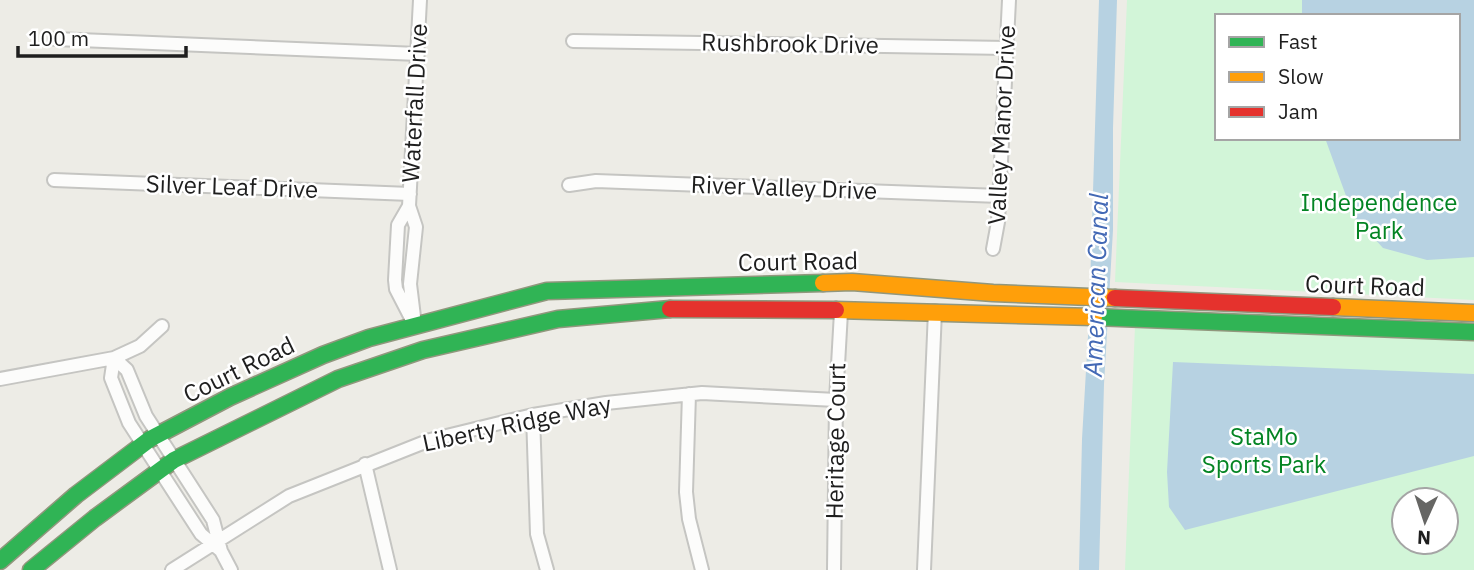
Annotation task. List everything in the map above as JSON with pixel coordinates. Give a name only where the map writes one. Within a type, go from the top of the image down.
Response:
[{"type":"main road","name":"Court Road","points":[[0,561],[76,495],[150,439],[230,397],[323,355],[415,324],[547,291],[852,282],[993,293],[1474,313]]},
{"type":"main road","points":[[1155,319],[1156,301]]},
{"type":"main road","points":[[1268,305],[1268,324]]},
{"type":"main road","name":"Court Road","points":[[31,570],[94,518],[174,460],[338,379],[423,350],[558,319],[671,309],[748,308],[1155,319],[1474,332]]},
{"type":"main road","points":[[415,324],[423,350]]},
{"type":"street","name":"Waterfall Drive","points":[[415,324],[410,284],[416,227],[410,200],[420,0]]},
{"type":"street","name":"Valley Manor Drive","points":[[993,249],[1000,196],[1009,0]]},
{"type":"street","points":[[55,39],[418,54]]},
{"type":"street","name":"Rushbrook Drive","points":[[573,41],[1007,48]]},
{"type":"street","name":"Silver Leaf Drive","points":[[54,180],[410,200]]},
{"type":"street","name":"River Valley Drive","points":[[569,185],[596,181],[1000,196]]},
{"type":"street","name":"Waterfall Drive","points":[[410,200],[398,225],[395,280],[396,289],[415,324]]},
{"type":"street","name":"Heritage Court","points":[[834,570],[836,400],[841,312]]},
{"type":"street","points":[[924,570],[935,312]]},
{"type":"street","points":[[0,379],[114,358],[140,346],[162,326]]},
{"type":"street","points":[[114,358],[127,370],[146,416],[160,470],[201,534],[218,545]]},
{"type":"street","points":[[114,358],[111,378],[129,423],[174,460],[213,520],[218,545],[231,570]]},
{"type":"street","points":[[689,394],[686,492],[689,519],[702,570]]},
{"type":"street","name":"Liberty Ridge Way","points":[[172,570],[218,545],[289,496],[430,440],[533,415],[606,403],[689,394],[836,400]]},
{"type":"street","points":[[533,415],[537,534],[547,570]]},
{"type":"street","points":[[365,464],[390,570]]},
{"type":"green space","name":"Independence Park","points":[[1127,0],[1474,0],[1474,300],[1115,282]]},
{"type":"green space","name":"StaMo Sports Park","points":[[1135,326],[1474,338],[1474,570],[1125,570]]},
{"type":"water","name":"American Canal","points":[[1099,0],[1117,0],[1113,230],[1104,384],[1099,570],[1079,570],[1082,439],[1089,319]]},
{"type":"water","points":[[1302,0],[1474,0],[1474,257],[1427,260],[1383,248],[1353,215],[1326,140],[1460,140],[1460,14],[1302,14]]},
{"type":"water","points":[[1173,362],[1474,374],[1474,456],[1185,530],[1169,507],[1167,472]]},
{"type":"traffic: fast","points":[[0,561],[76,495],[150,439],[230,397],[323,355],[369,338],[547,291],[823,283]]},
{"type":"traffic: fast","points":[[31,570],[95,518],[174,460],[338,379],[423,350],[558,319],[670,309]]},
{"type":"traffic: fast","points":[[1094,317],[1474,332]]},
{"type":"traffic: slow","points":[[823,283],[852,282],[993,293],[1115,298]]},
{"type":"traffic: slow","points":[[1333,307],[1474,313]]},
{"type":"traffic: slow","points":[[836,310],[1094,317]]},
{"type":"traffic: jam","points":[[1115,298],[1333,307]]},
{"type":"traffic: jam","points":[[670,309],[836,310]]}]
